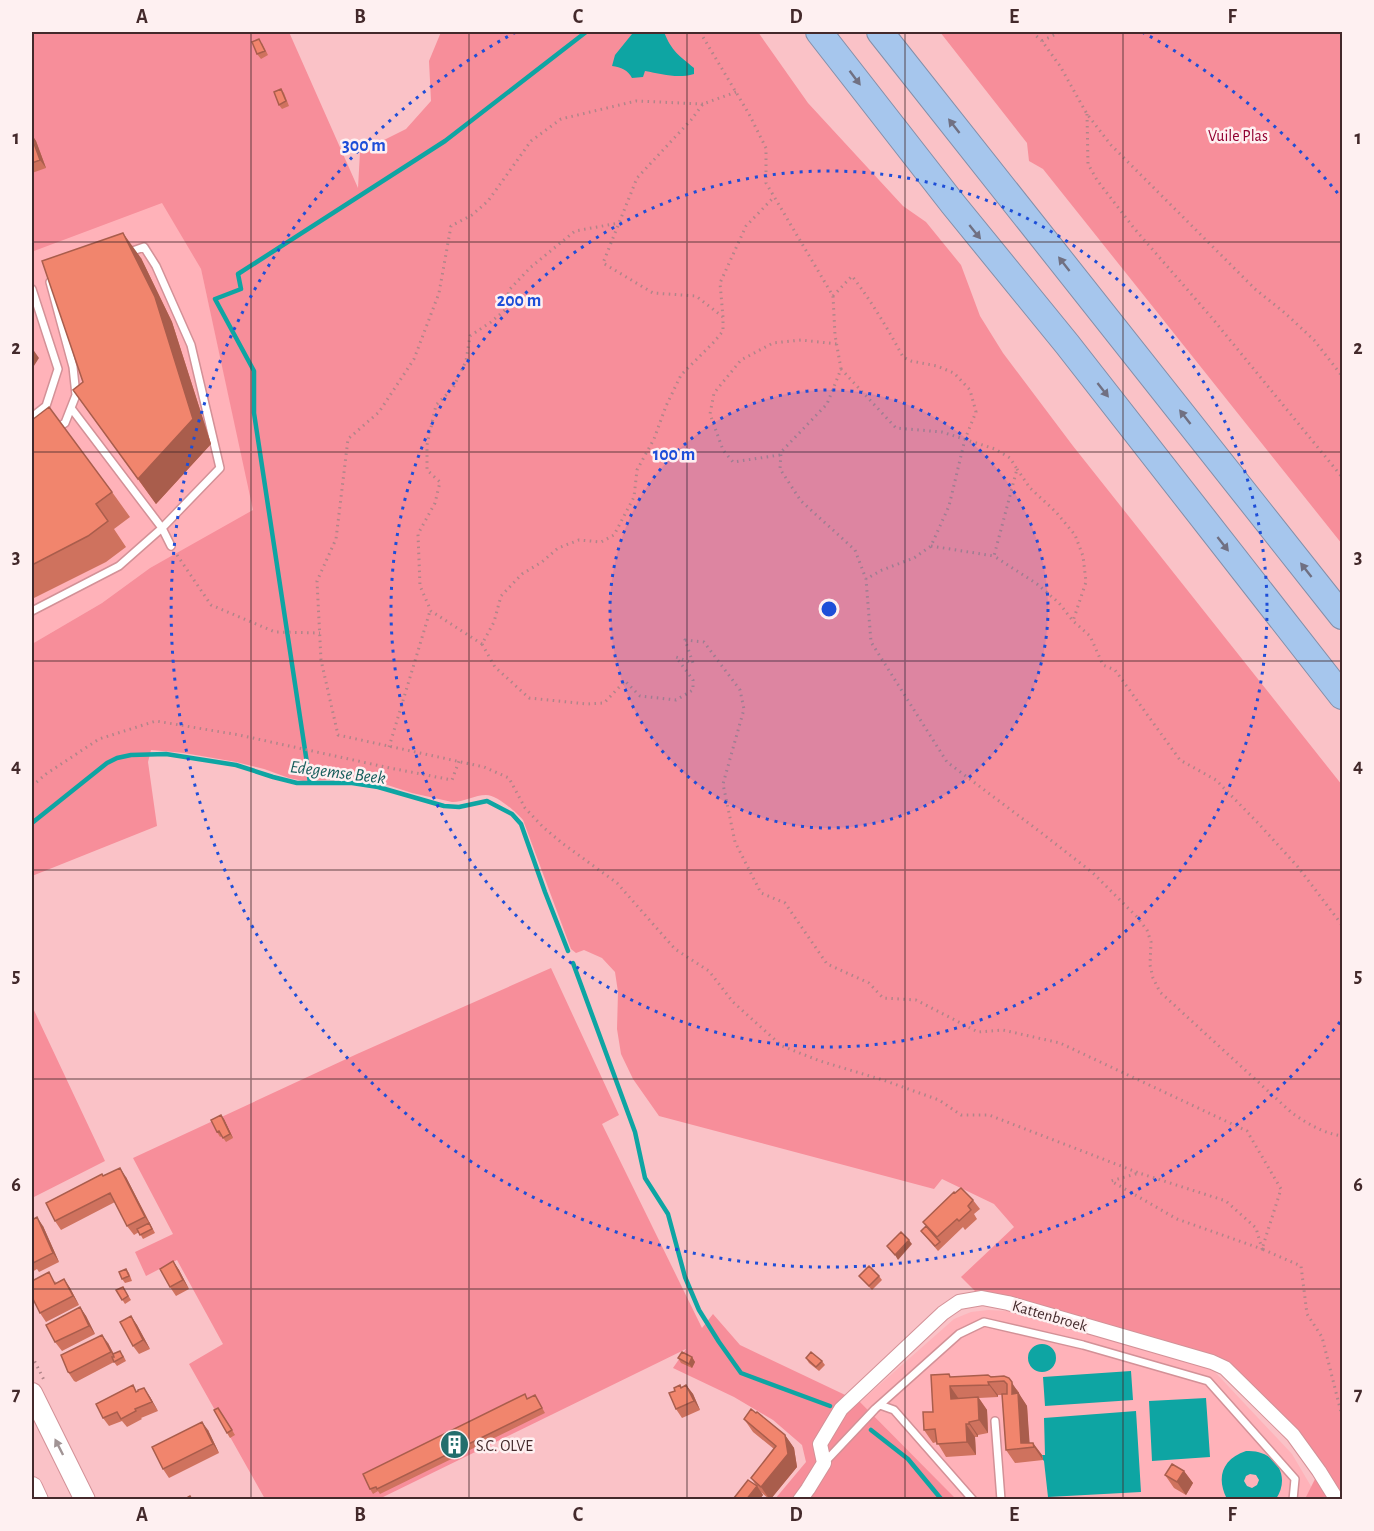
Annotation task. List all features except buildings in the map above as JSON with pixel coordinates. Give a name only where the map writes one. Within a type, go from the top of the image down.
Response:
[{"type":"highway","points":[[819,32],[1342,696]]},
{"type":"highway","points":[[880,32],[1342,616]]},
{"type":"main road","points":[[32,1393],[85,1500]]},
{"type":"main road","points":[[32,1487],[38,1500]]},
{"type":"street","name":"Kattenbroek","points":[[800,1500],[824,1463],[820,1444],[841,1409],[943,1313],[959,1302],[982,1298],[1008,1303],[1212,1362],[1224,1368],[1293,1435],[1337,1500]]},
{"type":"lane","points":[[32,611],[119,566],[162,528],[220,468],[190,345],[156,266],[144,246],[123,255]]},
{"type":"lane","points":[[48,435],[64,423],[76,395],[73,367],[50,282],[60,278]]},
{"type":"lane","points":[[32,289],[58,369],[46,406],[32,417]]},
{"type":"lane","points":[[71,408],[162,528],[171,546]]},
{"type":"lane","points":[[824,1463],[880,1405],[959,1335],[984,1322],[1083,1346],[1208,1381],[1295,1479],[1293,1500]]},
{"type":"lane","points":[[880,1405],[894,1410],[974,1500]]},
{"type":"lane","points":[[995,1421],[1001,1500]]},
{"type":"path","points":[[700,32],[749,114],[766,148],[766,183],[833,296],[841,369],[827,404],[781,452],[780,468],[801,501],[855,550],[866,579],[871,642],[947,762],[1094,873],[1137,917],[1147,930],[1151,942],[1150,964],[1153,978],[1160,992],[1292,1113],[1311,1127],[1342,1136]]},
{"type":"path","points":[[1032,32],[1042,41],[1060,66],[1087,114],[1111,145],[1256,289],[1314,340],[1342,376]]},
{"type":"path","points":[[1042,41],[1060,32]]},
{"type":"path","points":[[736,92],[703,104],[636,101],[561,119],[531,141],[488,201],[472,215],[451,226],[439,293],[414,359],[379,412],[348,439],[336,539],[317,581],[321,660],[338,735],[484,767],[508,778],[525,808],[543,827],[618,883],[675,949],[709,971],[733,1002],[782,1046],[820,1061],[939,1100],[961,1115],[989,1115],[1139,1173],[1226,1201],[1256,1228],[1262,1250]]},
{"type":"path","points":[[703,104],[637,178],[603,263],[653,293],[696,296],[723,317]]},
{"type":"path","points":[[1087,114],[1089,164],[1096,180],[1342,477]]},
{"type":"path","points":[[482,644],[494,622],[501,596],[522,574],[542,562],[558,548],[579,540],[601,542],[614,535],[634,497],[637,470],[654,439],[681,375],[723,331],[720,283],[746,226],[774,197]]},
{"type":"path","points":[[619,223],[575,231],[531,267],[509,290],[505,310],[470,336],[466,361],[453,388],[436,405],[427,445],[427,470],[440,482],[435,503],[418,534],[420,586],[430,611],[482,644],[495,667],[529,698],[587,704],[604,703],[625,681],[640,696],[675,700],[693,690],[693,680],[676,657],[693,663],[685,640],[704,642],[740,690],[744,709],[723,784],[735,842],[761,893],[784,903],[827,964],[869,984],[883,998],[916,1000],[978,1032],[1003,1030],[1060,1043],[1247,1131],[1281,1189],[1262,1250]]},
{"type":"path","points":[[833,296],[852,276],[871,301],[903,357],[954,373],[970,390],[976,412],[965,439],[949,506],[931,546],[914,558],[882,570],[866,579]]},
{"type":"path","points":[[780,455],[733,462],[723,450],[710,414],[714,393],[741,360],[773,343],[801,340],[837,344]]},
{"type":"path","points":[[841,369],[896,428],[942,432],[994,449],[1010,458],[1030,488],[1056,512],[1075,535],[1083,556],[1086,582],[1073,621]]},
{"type":"path","points":[[994,556],[1017,470]]},
{"type":"path","points":[[171,546],[211,604],[275,632],[320,633]]},
{"type":"path","points":[[931,546],[994,556],[1038,584],[1059,603],[1073,621],[1090,636],[1103,665],[1114,670],[1180,760],[1216,780],[1298,867],[1342,925]]},
{"type":"path","points":[[389,747],[430,611]]},
{"type":"path","points":[[32,786],[99,739],[156,721],[239,735],[452,780],[459,762]]},
{"type":"path","points":[[1139,1173],[1111,1181],[1177,1219],[1301,1266],[1307,1314],[1322,1337],[1342,1416]]},
{"type":"shaded area","points":[[162,202],[201,269],[254,511],[150,568],[102,603],[32,644],[32,242],[35,250]]},
{"type":"shaded area","points":[[1007,1311],[1214,1371],[1292,1454],[1312,1488],[1305,1500],[956,1499],[860,1402],[954,1319],[971,1312]]},
{"type":"green space","points":[[32,32],[289,32],[358,188],[360,152],[406,129],[431,101],[429,61],[441,32],[758,32],[808,103],[903,206],[926,222],[961,265],[980,316],[1003,353],[1073,446],[1342,785],[1342,1499],[1305,1499],[1319,1471],[1224,1368],[982,1298],[961,1277],[1014,1227],[994,1204],[942,1179],[934,1189],[659,1116],[633,1079],[621,1054],[617,1029],[618,992],[615,972],[602,958],[584,950],[576,953],[571,949],[523,820],[495,798],[482,795],[452,802],[378,782],[352,779],[303,781],[236,762],[151,750],[148,762],[157,826],[32,876],[32,644],[102,603],[150,568],[253,510],[201,269],[162,203],[34,251],[32,242]]},
{"type":"green space","name":"Vuile Plas","points":[[940,32],[1342,32],[1342,544],[1043,169],[1029,161],[1027,143]]},
{"type":"green space","points":[[551,968],[619,1115],[602,1124],[702,1328],[713,1314],[740,1345],[860,1402],[956,1499],[775,1499],[806,1462],[802,1445],[773,1420],[734,1397],[673,1368],[686,1349],[379,1499],[283,1500],[281,1497],[265,1499],[189,1364],[223,1344],[177,1260],[146,1276],[135,1252],[173,1234],[133,1158],[357,1054]]},
{"type":"green space","points":[[32,1006],[105,1161],[32,1198]]},
{"type":"water","points":[[664,32],[673,49],[694,68],[694,74],[676,76],[645,71],[643,77],[632,78],[624,69],[612,66],[615,55],[632,34]]},
{"type":"water","points":[[1042,1344],[1052,1348],[1056,1358],[1052,1368],[1042,1372],[1032,1368],[1028,1358],[1032,1348]]},
{"type":"water","points":[[1131,1371],[1133,1400],[1045,1406],[1043,1377]]},
{"type":"water","points":[[1206,1398],[1210,1457],[1152,1461],[1149,1401]]},
{"type":"water","points":[[1136,1411],[1141,1492],[1048,1497],[1042,1455],[1045,1455],[1044,1418]]},
{"type":"water","points":[[1246,1451],[1265,1454],[1278,1465],[1282,1481],[1276,1499],[1227,1499],[1222,1484],[1223,1470],[1238,1454]],"holes":[[[1256,1475],[1259,1480],[1257,1485],[1252,1488],[1247,1486],[1244,1481],[1246,1476]]]},
{"type":"waterway","points":[[310,783],[254,413],[254,371],[215,299],[241,289],[238,274],[445,141],[586,32]]},
{"type":"waterway","name":"Edegemse Beek","points":[[32,823],[107,763],[131,755],[166,754],[236,765],[297,783],[352,783],[378,787],[444,806],[459,807],[487,801],[512,814],[521,824],[568,951]]},
{"type":"waterway","name":"Edegemse Beek","points":[[573,963],[635,1132],[645,1178],[668,1214],[685,1277],[699,1310],[741,1373],[830,1406]]},
{"type":"waterway","name":"Edegemse Beek","points":[[871,1430],[908,1459],[942,1500]]},
{"type":"place","name":"S.C. OLVE","points":[[455,1445]]}]
